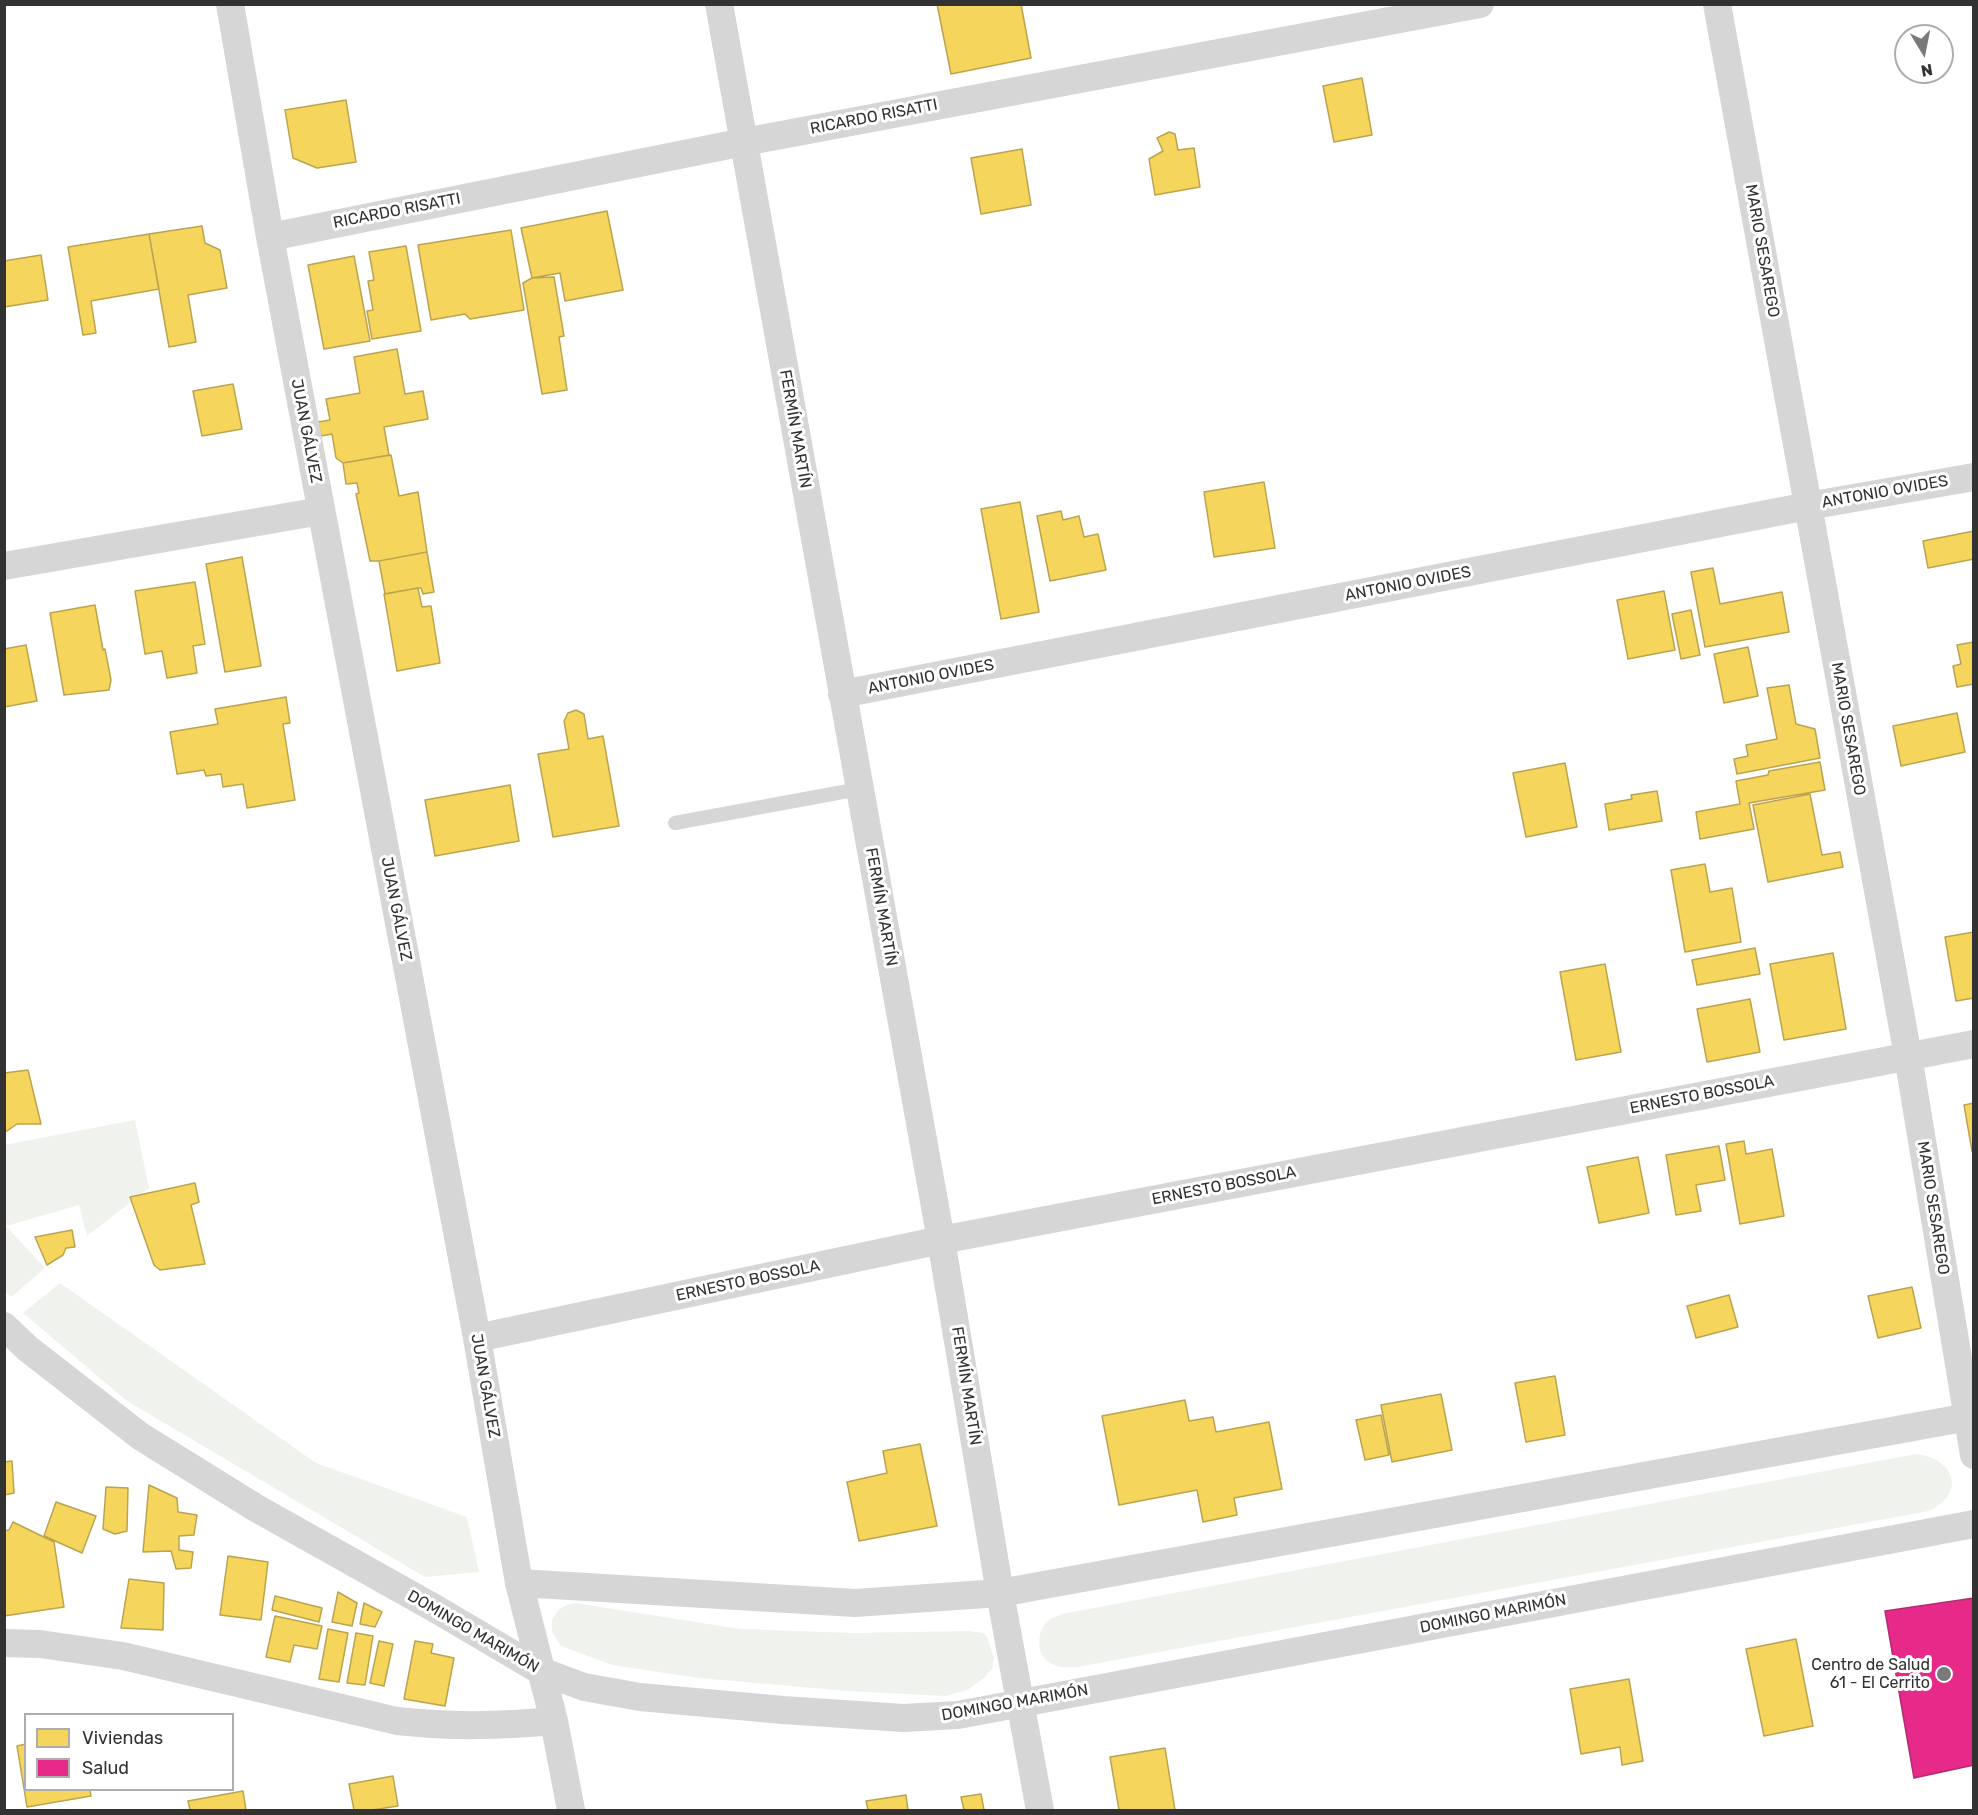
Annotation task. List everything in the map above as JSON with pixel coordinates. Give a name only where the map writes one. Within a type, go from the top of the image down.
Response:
[{"type":"street","name":"JUAN GÁLVEZ","points":[[230,4],[270,237],[477,1338],[519,1583],[554,1722],[571,1810]]},
{"type":"street","name":"FERMÍN MARTÍN","points":[[719,4],[941,1240],[1000,1593],[1040,1810]]},
{"type":"street","name":"RICARDO RISATTI","points":[[270,237],[744,142],[1480,4]]},
{"type":"street","name":"MARIO SESAREGO","points":[[1717,4],[1908,1056],[1970,1416],[1974,1455]]},
{"type":"street","name":"ANTONIO OVIDES","points":[[842,694],[1808,506],[1974,477]]},
{"type":"street","points":[[4,566],[321,511]]},
{"type":"street","name":"ERNESTO BOSSOLA","points":[[477,1338],[941,1240],[1974,1044]]},
{"type":"street","name":"DOMINGO MARIMÓN","points":[[4,1326],[27,1348],[140,1436],[256,1508],[541,1671],[584,1687],[640,1696],[783,1710],[903,1718],[958,1715],[1974,1524]]},
{"type":"street","points":[[519,1583],[855,1603],[1000,1593],[1970,1416]]},
{"type":"street","points":[[4,1643],[40,1644],[123,1656],[397,1721],[437,1726],[554,1722]]},
{"type":"lane","points":[[675,823],[859,789]]},
{"type":"shaded area","points":[[135,1120],[149,1188],[87,1236],[79,1205],[6,1226],[45,1268],[11,1297],[4,1290],[4,1145]]},
{"type":"shaded area","points":[[60,1283],[316,1463],[467,1517],[479,1572],[425,1577],[127,1401],[23,1313]]},
{"type":"shaded area","points":[[1916,1454],[1939,1462],[1947,1469],[1951,1477],[1952,1486],[1949,1495],[1929,1511],[1077,1667],[1052,1664],[1041,1653],[1039,1641],[1042,1629],[1052,1618],[1062,1614]]},
{"type":"shaded area","points":[[575,1603],[740,1629],[854,1633],[969,1631],[983,1633],[987,1637],[994,1658],[992,1669],[984,1678],[969,1689],[946,1696],[848,1691],[699,1678],[612,1665],[561,1646],[552,1632],[552,1620],[558,1610]]},
{"type":"building: Viviendas","points":[[937,4],[1021,4],[1031,58],[951,74]]},
{"type":"building: Viviendas","points":[[1362,78],[1372,135],[1334,142],[1323,86]]},
{"type":"building: Viviendas","points":[[346,100],[356,162],[317,168],[293,158],[285,110]]},
{"type":"building: Viviendas","points":[[1169,132],[1175,134],[1178,150],[1194,148],[1200,187],[1155,195],[1149,159],[1163,151],[1157,138]]},
{"type":"building: Viviendas","points":[[1022,149],[1031,205],[981,214],[971,158]]},
{"type":"building: Viviendas","points":[[607,211],[623,290],[565,301],[560,273],[532,278],[521,228]]},
{"type":"building: Viviendas","points":[[202,226],[205,243],[220,250],[227,288],[188,295],[196,342],[169,347],[149,234]]},
{"type":"building: Viviendas","points":[[511,230],[524,310],[470,319],[465,314],[431,320],[418,245]]},
{"type":"building: Viviendas","points":[[149,234],[159,289],[91,301],[96,333],[83,335],[68,247]]},
{"type":"building: Viviendas","points":[[406,246],[421,331],[372,339],[367,311],[373,310],[368,281],[374,280],[369,252]]},
{"type":"building: Viviendas","points":[[41,255],[48,300],[4,307],[4,261]]},
{"type":"building: Viviendas","points":[[354,256],[370,341],[324,349],[308,265]]},
{"type":"building: Viviendas","points":[[554,277],[564,336],[559,337],[567,390],[542,394],[523,283],[532,278]]},
{"type":"building: Viviendas","points":[[397,349],[405,394],[423,391],[428,419],[384,427],[389,455],[343,463],[336,458],[332,434],[321,436],[318,422],[330,420],[326,399],[360,393],[354,357]]},
{"type":"building: Viviendas","points":[[233,384],[242,429],[202,436],[193,391]]},
{"type":"building: Viviendas","points":[[391,455],[399,496],[418,492],[427,552],[370,561],[356,494],[359,493],[357,483],[346,484],[343,463]]},
{"type":"building: Viviendas","points":[[1264,482],[1275,548],[1214,557],[1204,492]]},
{"type":"building: Viviendas","points":[[1020,502],[1039,612],[1001,619],[981,509]]},
{"type":"building: Viviendas","points":[[1061,511],[1063,520],[1079,516],[1084,537],[1098,534],[1106,570],[1050,581],[1037,516]]},
{"type":"building: Viviendas","points":[[1974,531],[1974,559],[1928,568],[1923,541]]},
{"type":"building: Viviendas","points":[[427,552],[434,592],[423,594],[421,588],[418,588],[385,594],[379,561]]},
{"type":"building: Viviendas","points":[[242,557],[261,666],[225,672],[206,564]]},
{"type":"building: Viviendas","points":[[1713,568],[1720,604],[1782,592],[1789,632],[1705,647],[1691,572]]},
{"type":"building: Viviendas","points":[[195,582],[205,644],[193,646],[197,673],[167,678],[162,651],[145,654],[135,591]]},
{"type":"building: Viviendas","points":[[418,588],[422,607],[431,606],[440,663],[397,671],[384,594]]},
{"type":"building: Viviendas","points":[[1664,591],[1675,650],[1628,659],[1617,600]]},
{"type":"building: Viviendas","points":[[95,605],[111,680],[109,690],[64,695],[50,613]]},
{"type":"building: Viviendas","points":[[1691,610],[1700,655],[1681,659],[1672,614]]},
{"type":"building: Viviendas","points":[[1974,642],[1974,684],[1957,687],[1953,666],[1961,664],[1957,645]]},
{"type":"building: Viviendas","points":[[26,645],[37,701],[4,707],[4,649]]},
{"type":"building: Viviendas","points":[[1748,647],[1758,696],[1724,703],[1714,654]]},
{"type":"building: Viviendas","points":[[1789,685],[1796,724],[1815,729],[1820,758],[1737,774],[1734,759],[1748,756],[1746,745],[1777,739],[1767,688]]},
{"type":"building: Viviendas","points":[[286,697],[290,723],[283,724],[295,800],[247,808],[243,784],[223,787],[221,774],[206,776],[204,770],[177,774],[170,732],[218,724],[215,709]]},
{"type":"building: Viviendas","points":[[576,710],[584,714],[588,739],[603,736],[619,826],[553,837],[538,754],[569,749],[564,721],[568,713]]},
{"type":"building: Viviendas","points":[[1957,713],[1965,752],[1901,766],[1893,726]]},
{"type":"building: Viviendas","points":[[1820,762],[1825,790],[1749,803],[1754,829],[1700,839],[1696,812],[1740,804],[1736,781],[1768,775],[1769,771]]},
{"type":"building: Viviendas","points":[[1565,763],[1577,827],[1526,837],[1513,773]]},
{"type":"building: Viviendas","points":[[510,785],[519,841],[435,856],[425,800]]},
{"type":"building: Viviendas","points":[[1657,791],[1662,821],[1609,830],[1605,804],[1632,799],[1631,795]]},
{"type":"building: Viviendas","points":[[1810,794],[1822,855],[1840,852],[1843,867],[1768,882],[1753,805]]},
{"type":"building: Viviendas","points":[[1705,864],[1710,892],[1732,888],[1741,942],[1685,952],[1671,870]]},
{"type":"building: Viviendas","points":[[1974,932],[1974,998],[1956,1001],[1945,937]]},
{"type":"building: Viviendas","points":[[1755,948],[1760,974],[1697,985],[1692,960]]},
{"type":"building: Viviendas","points":[[1833,953],[1846,1029],[1784,1040],[1770,964]]},
{"type":"building: Viviendas","points":[[1605,964],[1621,1052],[1576,1060],[1560,972]]},
{"type":"building: Viviendas","points":[[1750,999],[1760,1052],[1707,1062],[1697,1009]]},
{"type":"building: Viviendas","points":[[28,1070],[41,1124],[17,1124],[4,1133],[4,1073]]},
{"type":"building: Viviendas","points":[[1974,1103],[1974,1151],[1972,1151],[1964,1105]]},
{"type":"building: Viviendas","points":[[1744,1141],[1746,1154],[1772,1149],[1784,1216],[1740,1224],[1726,1144]]},
{"type":"building: Viviendas","points":[[1719,1146],[1725,1180],[1696,1185],[1701,1211],[1676,1215],[1666,1155]]},
{"type":"building: Viviendas","points":[[1638,1157],[1649,1213],[1599,1223],[1587,1167]]},
{"type":"building: Viviendas","points":[[195,1183],[199,1202],[191,1205],[205,1264],[160,1270],[154,1265],[130,1197]]},
{"type":"building: Viviendas","points":[[72,1230],[75,1247],[66,1248],[63,1255],[47,1265],[35,1237]]},
{"type":"building: Viviendas","points":[[1912,1287],[1921,1328],[1878,1338],[1868,1296]]},
{"type":"building: Viviendas","points":[[1729,1295],[1738,1327],[1696,1338],[1687,1306]]},
{"type":"building: Viviendas","points":[[1555,1376],[1565,1435],[1526,1442],[1515,1383]]},
{"type":"building: Viviendas","points":[[1441,1394],[1452,1450],[1392,1462],[1381,1405]]},
{"type":"building: Viviendas","points":[[1185,1400],[1189,1421],[1213,1417],[1216,1432],[1269,1422],[1282,1489],[1234,1498],[1237,1515],[1203,1522],[1197,1490],[1119,1505],[1102,1416]]},
{"type":"building: Viviendas","points":[[1381,1415],[1389,1455],[1365,1460],[1356,1420]]},
{"type":"building: Viviendas","points":[[920,1444],[937,1526],[859,1541],[847,1482],[887,1473],[883,1451]]},
{"type":"building: Viviendas","points":[[12,1461],[14,1493],[4,1495],[4,1462]]},
{"type":"building: Viviendas","points":[[149,1485],[177,1498],[178,1512],[197,1515],[194,1535],[179,1536],[179,1550],[193,1552],[191,1568],[176,1569],[171,1551],[143,1552]]},
{"type":"building: Viviendas","points":[[106,1487],[128,1488],[127,1531],[115,1534],[103,1529]]},
{"type":"building: Viviendas","points":[[56,1502],[96,1516],[82,1553],[44,1536]]},
{"type":"building: Viviendas","points":[[13,1522],[54,1542],[64,1607],[4,1616],[4,1531],[9,1530]]},
{"type":"building: Viviendas","points":[[228,1556],[268,1562],[261,1620],[220,1615]]},
{"type":"building: Viviendas","points":[[129,1579],[164,1583],[163,1630],[121,1628]]},
{"type":"building: Viviendas","points":[[338,1592],[357,1603],[352,1626],[332,1622]]},
{"type":"building: Viviendas","points":[[275,1596],[322,1608],[319,1622],[272,1610]]},
{"type":"building: Viviendas","points":[[364,1603],[382,1612],[375,1627],[360,1624]]},
{"type":"building: Viviendas","points":[[275,1616],[322,1626],[317,1649],[294,1645],[290,1662],[266,1657]]},
{"type":"building: Viviendas","points":[[328,1629],[348,1633],[339,1682],[319,1679]]},
{"type":"building: Viviendas","points":[[356,1633],[373,1636],[365,1685],[347,1683]]},
{"type":"building: Viviendas","points":[[1796,1639],[1813,1726],[1764,1736],[1746,1649]]},
{"type":"building: Viviendas","points":[[379,1641],[393,1644],[384,1686],[370,1683]]},
{"type":"building: Viviendas","points":[[415,1641],[433,1644],[431,1653],[454,1658],[445,1706],[404,1699]]},
{"type":"building: Viviendas","points":[[1629,1679],[1643,1761],[1622,1765],[1620,1747],[1581,1754],[1570,1689]]},
{"type":"building: Viviendas","points":[[24,1744],[24,1789],[17,1746]]},
{"type":"building: Viviendas","points":[[1165,1748],[1175,1810],[1119,1810],[1110,1757]]},
{"type":"building: Viviendas","points":[[393,1776],[398,1806],[354,1810],[349,1784]]},
{"type":"building: Viviendas","points":[[24,1791],[90,1791],[91,1796],[27,1807]]},
{"type":"building: Viviendas","points":[[243,1791],[246,1810],[190,1810],[188,1801]]},
{"type":"building: Viviendas","points":[[981,1794],[984,1810],[964,1810],[961,1797]]},
{"type":"building: Viviendas","points":[[906,1795],[908,1810],[868,1810],[866,1801]]},
{"type":"building: Salud","points":[[1974,1598],[1974,1765],[1914,1778],[1885,1611]]},
{"type":"place","name":"Centro de Salud 61 - El Cerrito","points":[[1944,1674]]}]
